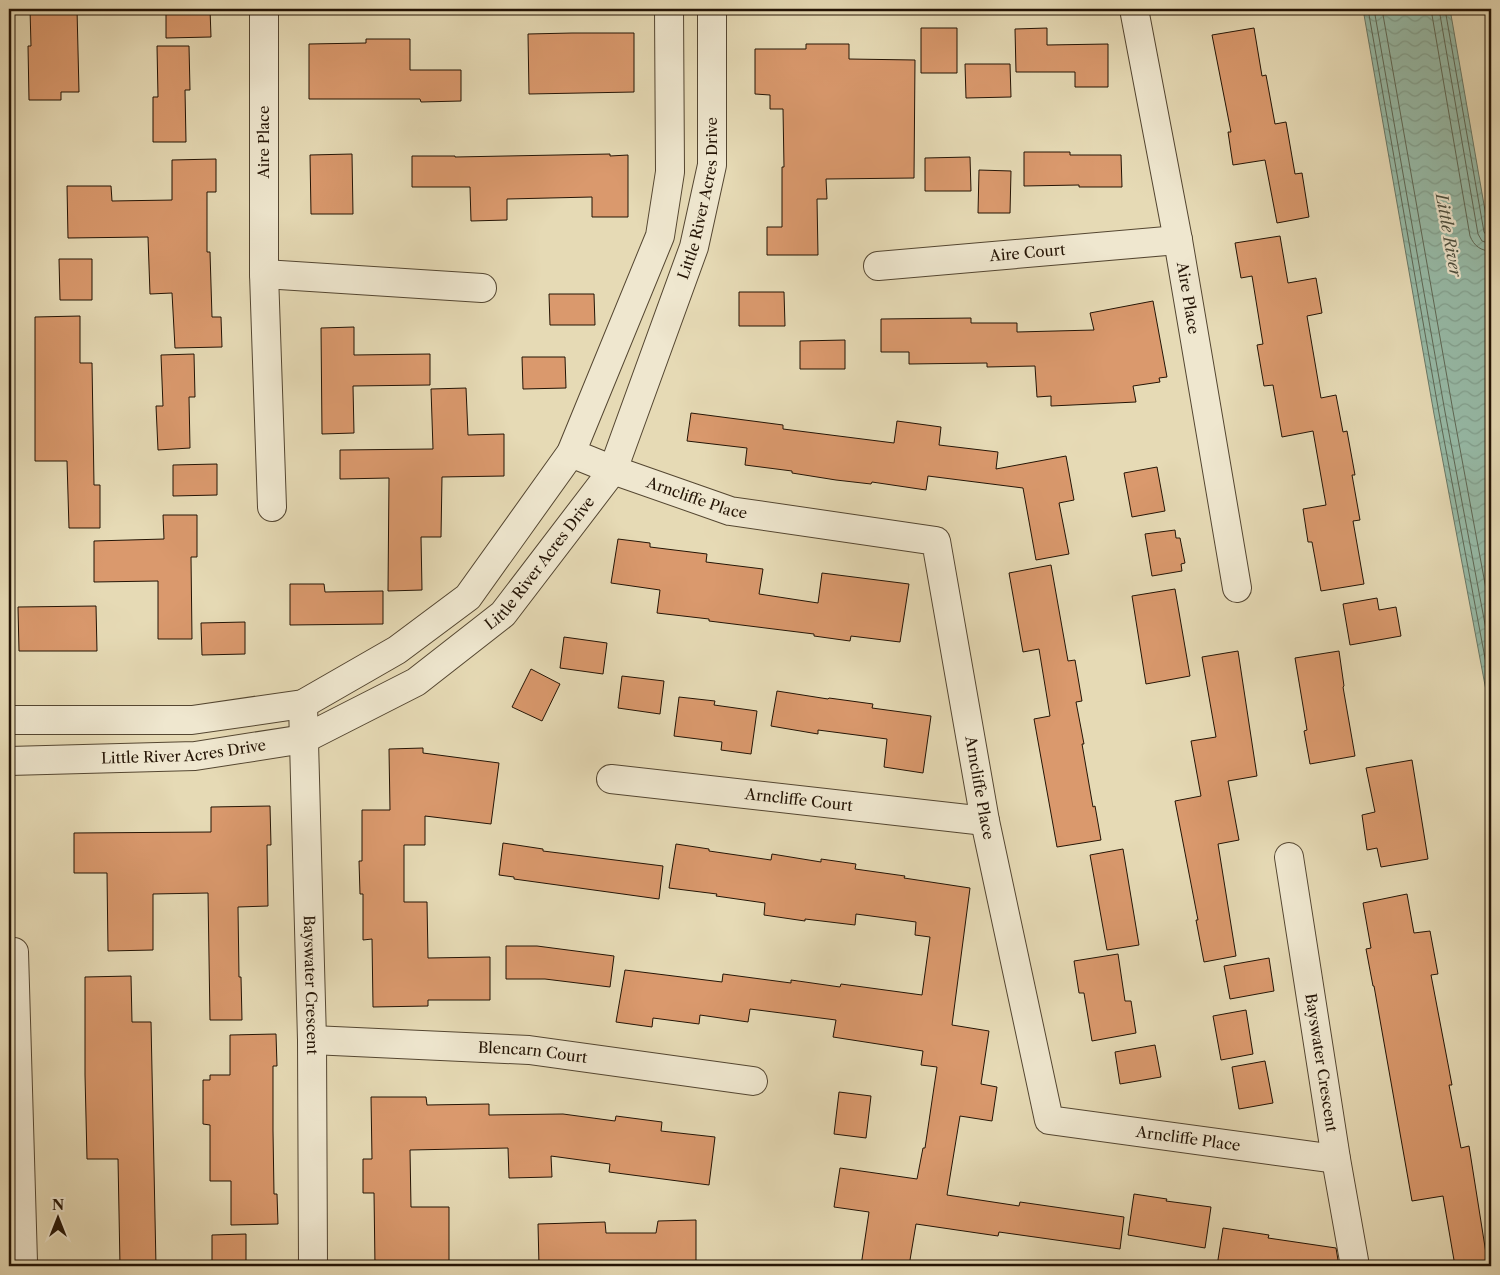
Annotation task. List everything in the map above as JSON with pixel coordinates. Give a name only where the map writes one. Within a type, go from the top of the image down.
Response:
[{"type":"street","name":"Aire Place","points":[[264,9],[264,274],[272,507]]},
{"type":"street","name":"Little River Acres Drive","points":[[9,720],[192,720],[303,704],[398,650],[468,596],[571,453],[660,236],[670,172],[669,9]]},
{"type":"street","name":"Little River Acres Drive","points":[[9,761],[195,756],[304,739],[416,682],[503,614],[613,470],[694,247],[712,165],[712,9]]},
{"type":"street","name":"Aire Place","points":[[1134,9],[1178,240],[1237,588]]},
{"type":"street","name":"Aire Court","points":[[878,266],[1178,240]]},
{"type":"street","points":[[264,274],[482,288]]},
{"type":"street","name":"Arncliffe Place","points":[[571,453],[613,470],[730,511],[936,541],[986,821],[1049,1120],[1336,1159]]},
{"type":"street","name":"Bayswater Crescent","points":[[303,704],[312,1040],[313,1266]]},
{"type":"street","name":"Arncliffe Court","points":[[610,778],[986,821]]},
{"type":"street","name":"Bayswater Crescent","points":[[1289,857],[1336,1159],[1355,1266]]},
{"type":"street","points":[[9,1261],[23,1262],[14,952]]},
{"type":"street","name":"Blencarn Court","points":[[312,1040],[529,1050],[753,1082]]},
{"type":"water","name":"Little River","points":[[1363,9],[1450,9],[1491,245],[1491,717],[1434,414]]},
{"type":"building","points":[[30,9],[77,9],[79,92],[61,92],[61,100],[29,100],[28,46],[31,46]]},
{"type":"building","points":[[166,9],[210,9],[211,37],[166,38]]},
{"type":"building","points":[[921,28],[957,28],[957,73],[921,73]]},
{"type":"building","points":[[1047,28],[1047,45],[1108,44],[1108,87],[1075,87],[1075,72],[1016,72],[1015,29]]},
{"type":"building","points":[[1254,28],[1262,76],[1266,75],[1275,124],[1286,122],[1295,174],[1302,173],[1309,217],[1277,223],[1265,160],[1233,165],[1228,132],[1231,132],[1212,35]]},
{"type":"building","points":[[634,33],[634,92],[529,94],[528,34]]},
{"type":"building","points":[[366,39],[410,39],[410,70],[461,70],[461,101],[421,102],[420,99],[309,99],[309,44],[366,43]]},
{"type":"building","points":[[806,44],[849,44],[849,59],[915,60],[914,178],[826,179],[827,199],[817,199],[818,255],[767,255],[767,227],[782,227],[783,109],[770,109],[770,95],[755,94],[755,49],[806,49]]},
{"type":"building","points":[[157,46],[189,46],[190,90],[185,90],[186,142],[153,142],[153,97],[158,97]]},
{"type":"building","points":[[965,64],[1010,64],[1011,97],[966,98]]},
{"type":"building","points":[[1024,152],[1070,152],[1070,155],[1121,155],[1122,187],[1079,187],[1079,185],[1024,186]]},
{"type":"building","points":[[352,154],[353,214],[311,214],[310,155]]},
{"type":"building","points":[[610,154],[610,156],[628,155],[628,217],[592,217],[592,197],[507,199],[507,220],[471,221],[470,187],[412,187],[412,156]]},
{"type":"building","points":[[970,157],[971,191],[925,191],[925,158]]},
{"type":"building","points":[[216,159],[216,192],[207,192],[207,252],[210,252],[212,317],[221,317],[222,347],[175,348],[172,293],[150,294],[148,237],[68,238],[67,186],[111,186],[112,201],[172,200],[172,160]]},
{"type":"building","points":[[979,170],[1011,171],[1010,213],[978,213]]},
{"type":"building","points":[[1280,236],[1288,283],[1316,278],[1322,313],[1307,316],[1321,398],[1336,395],[1343,432],[1347,431],[1355,475],[1352,475],[1360,520],[1353,521],[1364,584],[1321,591],[1312,542],[1308,542],[1303,509],[1326,505],[1313,431],[1282,437],[1273,385],[1264,386],[1257,345],[1263,344],[1252,276],[1241,278],[1235,243]]},
{"type":"building","points":[[59,259],[92,259],[92,300],[60,300]]},
{"type":"building","points":[[739,292],[784,292],[785,326],[739,326]]},
{"type":"building","points":[[549,294],[594,294],[595,325],[550,325]]},
{"type":"building","points":[[1153,301],[1167,377],[1159,378],[1160,382],[1133,386],[1136,402],[1051,406],[1051,396],[1037,397],[1035,366],[987,367],[987,363],[909,364],[909,352],[881,352],[881,319],[971,318],[971,323],[1017,323],[1017,332],[1094,330],[1090,313]]},
{"type":"building","points":[[80,316],[80,363],[92,363],[94,485],[100,485],[100,528],[69,528],[67,461],[35,461],[35,317]]},
{"type":"building","points":[[354,327],[354,355],[430,354],[430,385],[353,386],[354,433],[322,434],[321,328]]},
{"type":"building","points":[[845,340],[845,369],[800,369],[800,341]]},
{"type":"building","points":[[194,354],[195,397],[189,397],[190,448],[158,450],[156,406],[163,406],[161,355]]},
{"type":"building","points":[[522,357],[565,357],[566,388],[523,389]]},
{"type":"building","points":[[466,388],[468,435],[504,434],[504,476],[442,477],[441,537],[421,537],[422,590],[388,591],[389,478],[340,479],[340,450],[433,449],[431,389]]},
{"type":"building","points":[[691,413],[783,425],[783,429],[894,443],[897,421],[941,427],[939,445],[998,452],[996,469],[1066,456],[1074,500],[1059,503],[1069,554],[1036,560],[1023,488],[928,476],[926,490],[872,482],[871,484],[836,480],[792,473],[792,471],[745,465],[747,448],[687,441]]},
{"type":"building","points":[[217,464],[217,495],[173,496],[173,465]]},
{"type":"building","points":[[1157,467],[1165,511],[1132,517],[1124,473]]},
{"type":"building","points":[[163,515],[197,515],[197,557],[191,557],[192,639],[158,639],[158,581],[94,582],[94,541],[164,539]]},
{"type":"building","points":[[1175,530],[1176,538],[1180,538],[1185,563],[1181,564],[1182,571],[1152,576],[1145,534]]},
{"type":"building","points":[[618,539],[650,543],[650,547],[707,554],[706,562],[763,569],[759,594],[818,603],[822,573],[909,584],[900,642],[851,636],[850,641],[814,636],[814,634],[657,613],[660,590],[611,583]]},
{"type":"building","points":[[1051,565],[1068,661],[1075,660],[1082,701],[1076,702],[1084,744],[1082,744],[1101,840],[1057,847],[1034,719],[1050,716],[1039,649],[1023,652],[1009,573]]},
{"type":"building","points":[[290,584],[324,584],[325,592],[383,591],[383,624],[290,625]]},
{"type":"building","points":[[1175,589],[1190,676],[1146,684],[1132,596]]},
{"type":"building","points":[[1377,598],[1379,610],[1396,607],[1401,636],[1350,645],[1343,604]]},
{"type":"building","points":[[96,606],[97,651],[19,651],[18,607]]},
{"type":"building","points":[[245,622],[245,654],[202,655],[201,623]]},
{"type":"building","points":[[564,637],[607,643],[603,674],[560,668]]},
{"type":"building","points":[[1238,651],[1257,776],[1228,781],[1239,840],[1218,844],[1236,956],[1204,962],[1196,920],[1198,920],[1175,801],[1201,796],[1191,741],[1216,737],[1202,657]]},
{"type":"building","points":[[1339,651],[1355,756],[1310,764],[1304,731],[1307,730],[1295,658]]},
{"type":"building","points":[[531,669],[560,684],[542,721],[512,707]]},
{"type":"building","points":[[622,676],[664,681],[660,714],[618,708]]},
{"type":"building","points":[[777,691],[873,704],[872,708],[931,716],[923,773],[884,767],[887,739],[818,730],[818,734],[771,726]]},
{"type":"building","points":[[679,697],[715,701],[714,705],[757,711],[751,754],[721,750],[722,742],[674,736]]},
{"type":"building","points":[[423,748],[423,753],[499,763],[491,824],[425,816],[425,845],[404,845],[404,902],[427,902],[428,958],[490,957],[490,1000],[428,1000],[428,1006],[373,1007],[372,939],[363,940],[363,894],[360,894],[359,861],[362,861],[362,810],[390,810],[389,749]]},
{"type":"building","points":[[1412,760],[1428,859],[1381,867],[1377,848],[1367,850],[1362,815],[1375,812],[1366,768]]},
{"type":"building","points":[[270,806],[271,845],[267,845],[268,906],[238,907],[242,1020],[210,1020],[208,893],[153,894],[153,950],[108,951],[107,873],[74,873],[74,833],[211,832],[211,807]]},
{"type":"building","points":[[503,843],[543,849],[543,851],[663,866],[659,899],[514,879],[514,877],[499,875]]},
{"type":"building","points":[[676,844],[771,860],[772,854],[821,862],[821,859],[856,864],[855,869],[970,888],[952,1025],[989,1031],[981,1084],[997,1087],[992,1121],[960,1116],[947,1195],[1019,1206],[1020,1202],[1124,1217],[1120,1249],[999,1232],[998,1236],[916,1224],[909,1266],[861,1266],[869,1212],[834,1207],[840,1168],[917,1179],[923,1148],[925,1148],[937,1067],[921,1065],[923,1051],[833,1037],[836,1020],[750,1009],[748,1022],[700,1015],[699,1024],[653,1018],[652,1027],[616,1022],[625,970],[722,982],[723,974],[791,983],[791,980],[840,987],[841,984],[922,995],[930,937],[915,935],[916,922],[856,914],[855,925],[805,919],[805,921],[764,915],[765,903],[669,888]]},
{"type":"building","points":[[1123,849],[1139,945],[1107,950],[1090,855]]},
{"type":"building","points":[[1407,894],[1414,933],[1430,931],[1438,974],[1431,975],[1452,1085],[1449,1085],[1461,1148],[1469,1146],[1488,1266],[1455,1266],[1443,1196],[1412,1201],[1366,949],[1371,948],[1363,903]]},
{"type":"building","points":[[506,946],[537,946],[614,956],[610,987],[545,979],[506,979]]},
{"type":"building","points":[[1118,954],[1125,1001],[1131,1001],[1136,1033],[1092,1041],[1084,993],[1079,993],[1074,961]]},
{"type":"building","points":[[1269,958],[1274,991],[1230,999],[1224,966]]},
{"type":"building","points":[[131,976],[132,1022],[151,1022],[156,1266],[120,1266],[118,1159],[87,1159],[85,977]]},
{"type":"building","points":[[1246,1010],[1253,1054],[1221,1060],[1213,1016]]},
{"type":"building","points":[[276,1034],[277,1066],[273,1066],[273,1131],[274,1194],[277,1194],[278,1224],[231,1225],[231,1181],[210,1181],[210,1125],[203,1124],[203,1080],[210,1080],[210,1075],[230,1075],[230,1035]]},
{"type":"building","points":[[1155,1045],[1161,1077],[1120,1084],[1115,1052]]},
{"type":"building","points":[[1265,1061],[1273,1103],[1239,1109],[1232,1067]]},
{"type":"building","points":[[839,1092],[871,1096],[866,1138],[834,1134]]},
{"type":"building","points":[[371,1097],[426,1097],[427,1105],[489,1104],[489,1115],[563,1114],[615,1121],[616,1116],[662,1122],[661,1131],[715,1137],[709,1185],[609,1172],[610,1164],[551,1156],[552,1177],[509,1178],[508,1148],[410,1150],[411,1207],[449,1207],[449,1266],[375,1266],[374,1193],[363,1193],[363,1159],[372,1159]]},
{"type":"building","points":[[1134,1194],[1167,1199],[1166,1201],[1211,1207],[1205,1248],[1128,1235]]},
{"type":"building","points":[[696,1220],[696,1265],[539,1266],[538,1224],[605,1222],[606,1233],[656,1233],[658,1221]]},
{"type":"building","points":[[1223,1228],[1269,1235],[1268,1238],[1336,1248],[1339,1266],[1217,1266]]},
{"type":"building","points":[[246,1234],[246,1266],[212,1266],[212,1235]]}]
